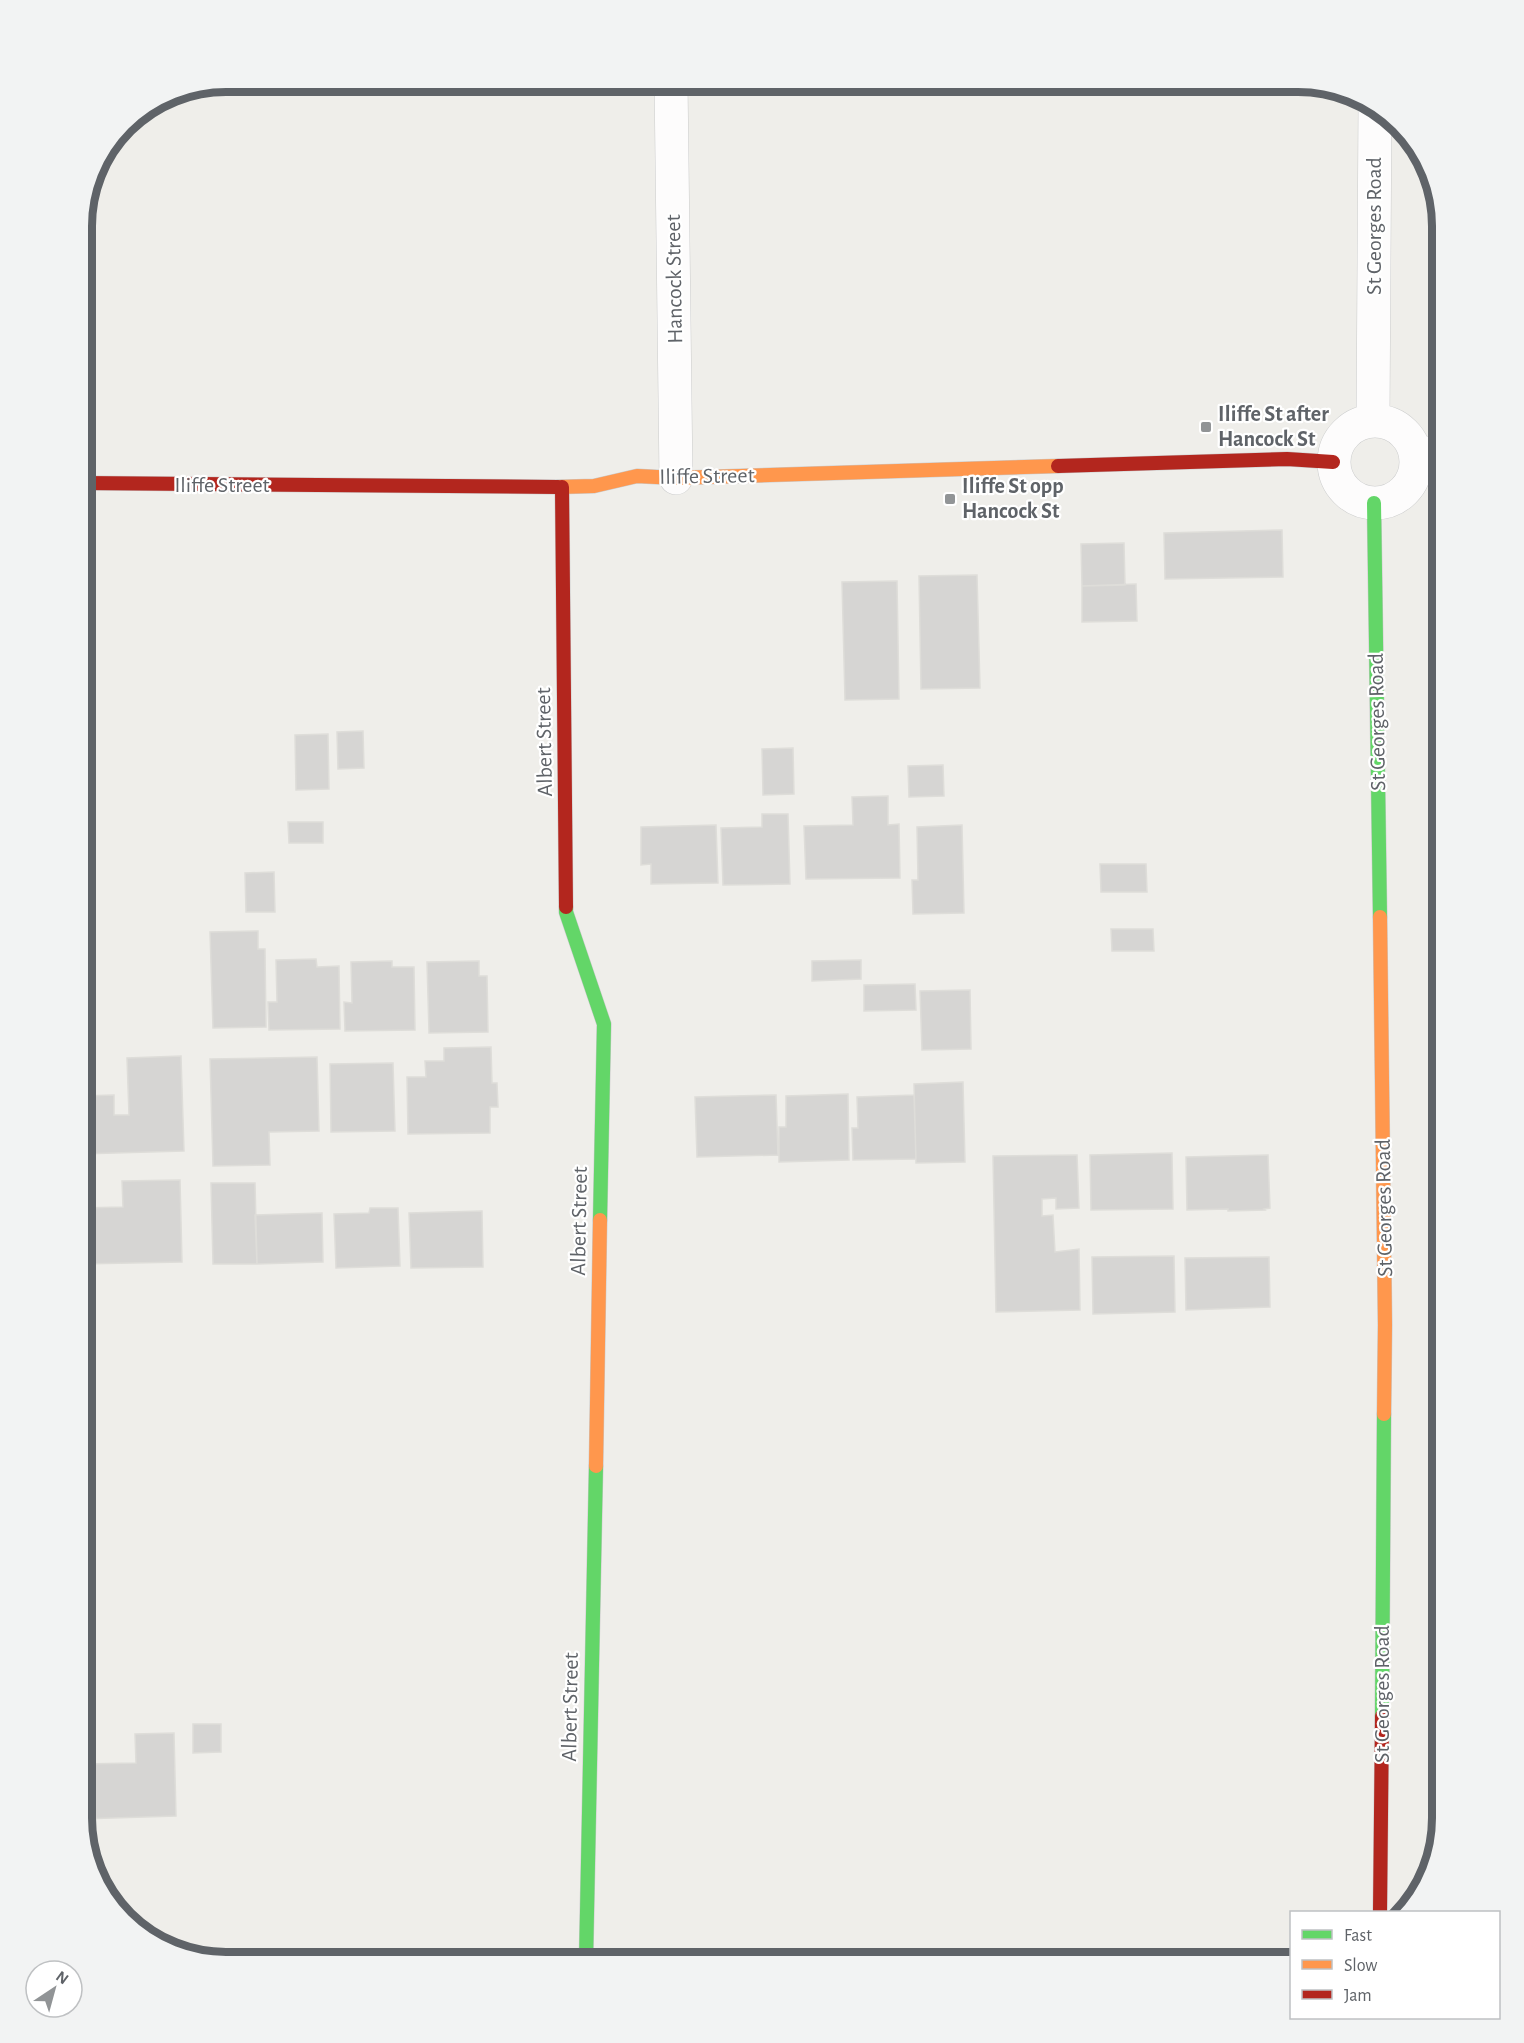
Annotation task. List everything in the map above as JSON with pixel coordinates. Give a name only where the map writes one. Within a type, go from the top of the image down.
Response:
[{"type":"street","name":"Hancock Street","points":[[672,92],[676,478]]},
{"type":"street","name":"St Georges Road","points":[[1373,420],[1375,115]]},
{"type":"street","points":[[1373,420],[1388,422],[1400,429],[1429,453],[1416,465],[1407,488],[1398,496],[1374,503],[1362,502],[1350,496],[1335,475],[1333,462],[1335,449],[1345,433],[1360,423],[1373,420]]},
{"type":"street","name":"Iliffe Street","points":[[92,483],[562,487],[594,486],[637,476],[676,478],[1287,459],[1333,462]]},
{"type":"street","name":"Albert Street","points":[[562,487],[566,912],[604,1024],[586,1951]]},
{"type":"street","name":"St Georges Road","points":[[1374,503],[1385,1325],[1380,1911]]},
{"type":"building","points":[[1282,530],[1283,577],[1165,579],[1164,533]]},
{"type":"building","points":[[1124,543],[1125,585],[1082,586],[1081,544]]},
{"type":"building","points":[[977,575],[980,688],[921,689],[919,576]]},
{"type":"building","points":[[897,581],[899,699],[845,700],[842,582]]},
{"type":"building","points":[[1136,584],[1137,621],[1082,622],[1082,586]]},
{"type":"building","points":[[363,731],[364,768],[338,769],[337,732]]},
{"type":"building","points":[[328,734],[329,789],[296,790],[295,735]]},
{"type":"building","points":[[793,748],[794,794],[763,795],[762,749]]},
{"type":"building","points":[[943,765],[944,796],[909,797],[908,766]]},
{"type":"building","points":[[888,796],[888,825],[899,824],[900,878],[806,879],[804,826],[853,825],[852,797]]},
{"type":"building","points":[[762,814],[788,814],[790,884],[723,885],[721,828],[762,827]]},
{"type":"building","points":[[288,822],[323,822],[323,843],[289,843]]},
{"type":"building","points":[[716,825],[718,883],[651,884],[651,864],[641,865],[641,827]]},
{"type":"building","points":[[962,825],[964,913],[913,914],[912,880],[918,880],[917,827]]},
{"type":"building","points":[[1100,864],[1146,864],[1147,892],[1101,892]]},
{"type":"building","points":[[274,872],[275,912],[246,912],[245,873]]},
{"type":"building","points":[[1111,929],[1153,929],[1154,951],[1112,951]]},
{"type":"building","points":[[258,931],[258,949],[265,949],[266,1027],[213,1028],[210,932]]},
{"type":"building","points":[[316,959],[317,967],[339,966],[340,1029],[269,1030],[268,1002],[277,1002],[276,960]]},
{"type":"building","points":[[861,960],[861,979],[812,981],[812,961]]},
{"type":"building","points":[[392,961],[392,967],[414,967],[415,1030],[345,1031],[344,1002],[352,1003],[351,962]]},
{"type":"building","points":[[479,961],[479,976],[487,976],[488,1032],[429,1033],[427,962]]},
{"type":"building","points":[[915,984],[916,1010],[864,1011],[864,985]]},
{"type":"building","points":[[970,990],[971,1049],[922,1050],[920,991]]},
{"type":"building","points":[[491,1047],[492,1083],[497,1083],[498,1107],[490,1107],[490,1133],[408,1134],[407,1077],[426,1077],[425,1061],[444,1061],[444,1048]]},
{"type":"building","points":[[181,1056],[184,1151],[92,1154],[92,1096],[114,1095],[114,1115],[129,1115],[127,1058]]},
{"type":"building","points":[[317,1057],[319,1131],[269,1132],[270,1165],[213,1166],[210,1059]]},
{"type":"building","points":[[393,1063],[395,1131],[331,1132],[330,1064]]},
{"type":"building","points":[[963,1082],[965,1162],[916,1163],[914,1084]]},
{"type":"building","points":[[848,1094],[849,1160],[779,1162],[779,1127],[786,1127],[786,1096]]},
{"type":"building","points":[[776,1095],[778,1155],[697,1157],[695,1097]]},
{"type":"building","points":[[914,1095],[916,1159],[853,1160],[852,1128],[858,1128],[857,1097]]},
{"type":"building","points":[[1172,1153],[1173,1209],[1091,1210],[1090,1155]]},
{"type":"building","points":[[1077,1155],[1079,1208],[1056,1209],[1056,1198],[1042,1199],[1042,1216],[1053,1215],[1055,1252],[1079,1249],[1080,1310],[996,1312],[993,1156]]},
{"type":"building","points":[[1268,1155],[1270,1208],[1228,1211],[1228,1209],[1187,1210],[1186,1157]]},
{"type":"building","points":[[180,1180],[182,1262],[92,1264],[92,1208],[123,1207],[122,1181]]},
{"type":"building","points":[[211,1183],[255,1183],[257,1264],[213,1264]]},
{"type":"building","points":[[370,1208],[398,1208],[400,1266],[336,1268],[334,1214],[369,1213]]},
{"type":"building","points":[[482,1211],[483,1267],[411,1268],[409,1213]]},
{"type":"building","points":[[322,1213],[323,1262],[257,1264],[255,1215]]},
{"type":"building","points":[[1174,1256],[1175,1312],[1093,1314],[1092,1257]]},
{"type":"building","points":[[1269,1257],[1270,1307],[1186,1310],[1185,1258]]},
{"type":"building","points":[[193,1724],[221,1724],[221,1752],[193,1753]]},
{"type":"building","points":[[174,1733],[176,1816],[92,1819],[92,1764],[136,1763],[135,1734]]},
{"type":"traffic: fast","points":[[1374,503],[1380,917]]},
{"type":"traffic: fast","points":[[566,907],[604,1024],[600,1220]]},
{"type":"traffic: fast","points":[[1382,1716],[1384,1414]]},
{"type":"traffic: fast","points":[[586,1951],[596,1466]]},
{"type":"traffic: slow","points":[[558,487],[594,486],[637,476],[676,478],[1058,466]]},
{"type":"traffic: slow","points":[[1380,917],[1384,1414]]},
{"type":"traffic: slow","points":[[596,1466],[600,1220]]},
{"type":"traffic: jam","points":[[1058,466],[1287,459],[1333,462]]},
{"type":"traffic: jam","points":[[92,483],[558,487]]},
{"type":"traffic: jam","points":[[562,487],[566,907]]},
{"type":"traffic: jam","points":[[1380,1911],[1382,1716]]},
{"type":"place","name":"Iliffe St after Hancock St","points":[[1206,427]]},
{"type":"place","name":"Iliffe St opp Hancock St","points":[[950,499]]}]
